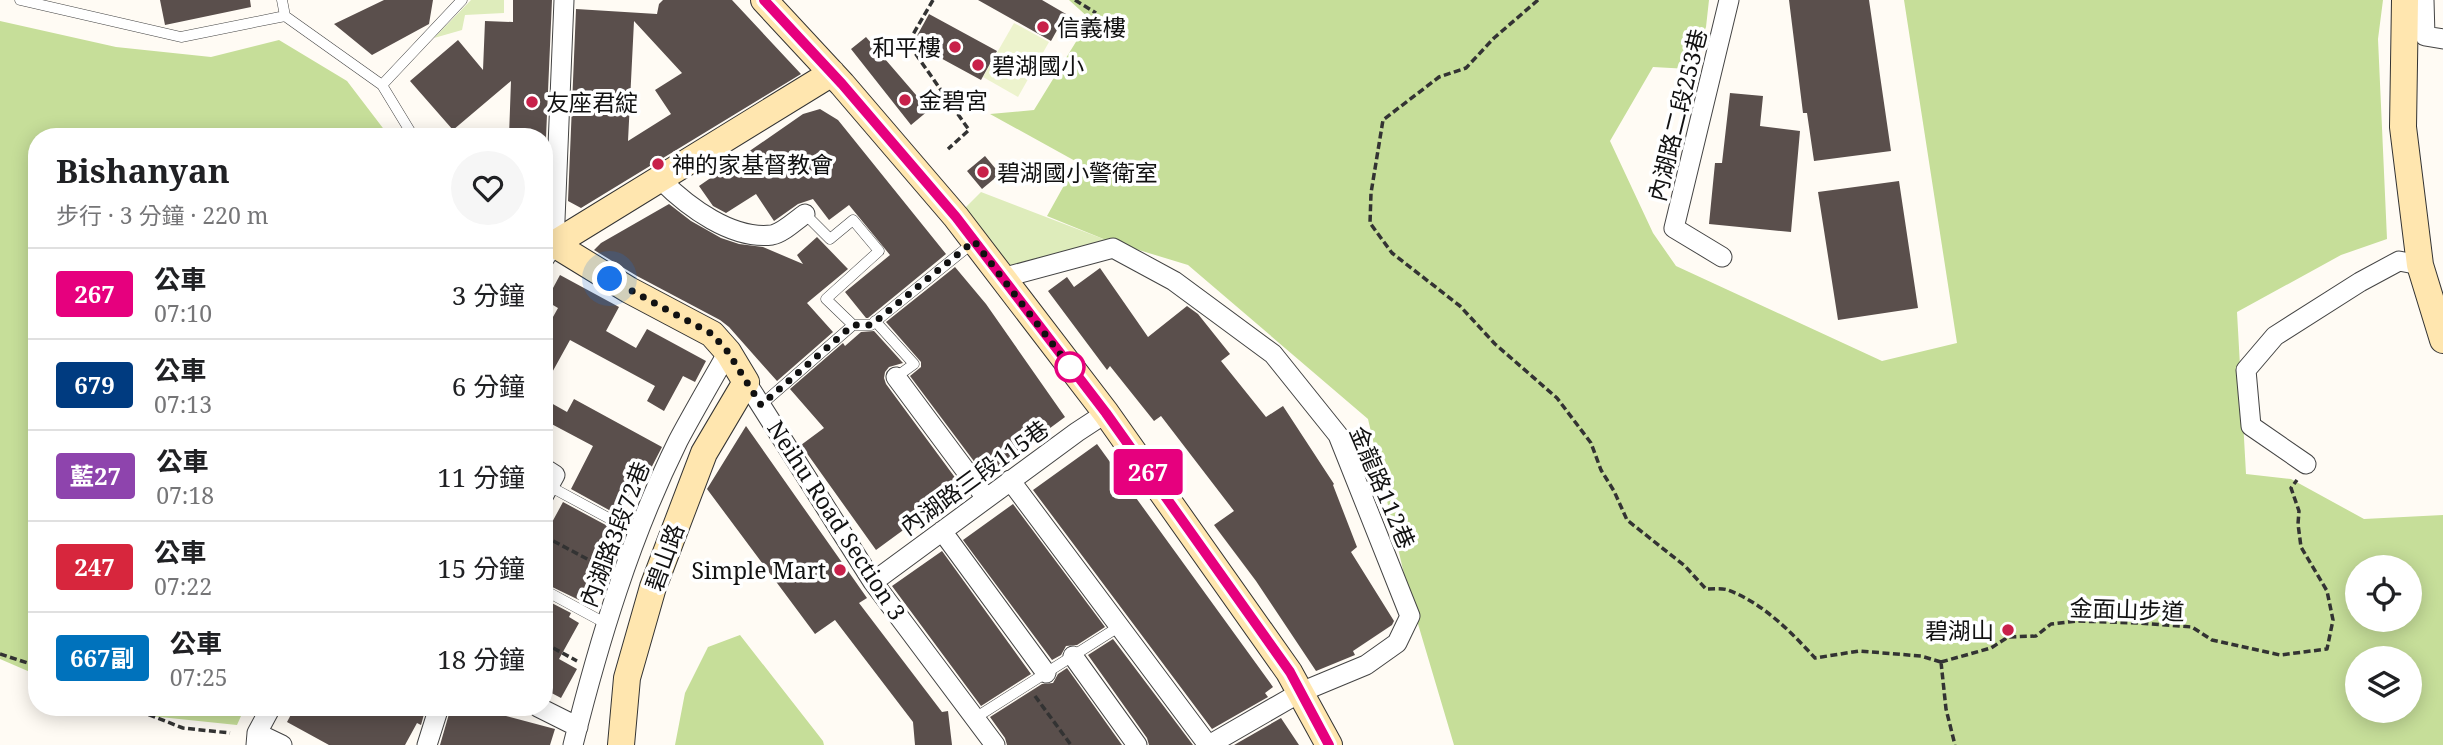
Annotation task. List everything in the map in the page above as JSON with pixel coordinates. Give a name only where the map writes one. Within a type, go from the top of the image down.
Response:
[{"type":"street","points":[[553,171],[564,0]]},
{"type":"street","points":[[764,0],[832,73],[974,241],[1106,413],[1301,692],[1329,745]]},
{"type":"street","name":"內湖路二段253巷","points":[[1722,257],[1674,228],[1729,0]]},
{"type":"street","points":[[2405,0],[2403,127],[2420,265],[2443,340]]},
{"type":"street","points":[[2424,0],[2424,36],[2443,39]]},
{"type":"street","points":[[553,246],[832,73]]},
{"type":"street","points":[[661,180],[682,201],[708,218],[750,234],[775,234],[805,214]]},
{"type":"street","name":"金龍路112巷","points":[[1002,278],[1113,248],[1174,281],[1273,354],[1338,435],[1409,616],[1397,643],[1366,665],[1301,692],[1209,745]]},
{"type":"street","name":"Neihu Road Section 3","points":[[553,252],[712,334],[728,352],[873,582],[990,742]]},
{"type":"street","points":[[2306,464],[2251,426],[2246,370],[2274,336],[2360,282],[2399,261],[2420,265]]},
{"type":"street","name":"內湖路3段72巷","points":[[576,736],[605,623],[638,534],[678,441],[728,352]]},
{"type":"street","points":[[896,377],[986,498]]},
{"type":"street","name":"碧山路","points":[[620,742],[627,678],[666,548],[704,453],[746,382]]},
{"type":"street","name":"內湖路三段115巷","points":[[873,582],[1010,480],[1106,413]]},
{"type":"street","points":[[1010,480],[1209,745]]},
{"type":"street","points":[[942,531],[1046,673]]},
{"type":"street","points":[[1073,656],[1137,745]]},
{"type":"street","points":[[267,716],[256,739],[282,745]]},
{"type":"street","points":[[428,745],[436,716]]},
{"type":"street","points":[[550,716],[576,736]]},
{"type":"lane","points":[[20,0],[55,4],[181,37],[285,16]]},
{"type":"lane","points":[[282,0],[285,16],[382,85],[409,128]]},
{"type":"lane","points":[[382,85],[462,0]]},
{"type":"lane","points":[[805,214],[830,239],[853,220],[879,251],[825,299],[853,325]]},
{"type":"lane","points":[[761,405],[853,325],[871,325],[974,241]]},
{"type":"lane","points":[[875,321],[914,364],[896,377]]},
{"type":"lane","points":[[553,487],[638,534]]},
{"type":"lane","points":[[553,595],[605,623]]},
{"type":"lane","points":[[975,718],[1121,626]]},
{"type":"path","points":[[933,0],[908,43],[970,130],[948,149]]},
{"type":"path","points":[[1074,0],[1096,13]]},
{"type":"path","points":[[1538,0],[1494,38],[1466,68],[1439,77],[1383,120],[1371,193],[1370,223],[1392,253],[1460,306],[1496,344],[1557,398],[1591,443],[1601,470],[1627,520],[1685,566],[1706,589],[1726,589],[1757,605],[1789,630],[1815,658],[1858,651],[1921,656],[1941,662],[1946,709],[1955,745]]},
{"type":"path","name":"金面山步道","points":[[1941,662],[1991,648],[2008,637],[2036,636],[2051,624],[2077,621],[2192,628],[2212,640],[2280,655],[2327,649],[2333,620],[2327,591],[2301,547],[2299,510],[2291,488],[2306,464]]},
{"type":"path","points":[[553,541],[621,578]]},
{"type":"path","points":[[553,648],[592,669]]},
{"type":"path","points":[[0,654],[28,663]]},
{"type":"path","points":[[1028,685],[1071,745]]},
{"type":"path","points":[[152,716],[183,728],[230,733]]},
{"type":"green space","points":[[471,0],[504,0],[504,13],[465,15],[462,30],[434,38]]},
{"type":"green space","points":[[1069,0],[1709,0],[1706,27],[1689,69],[1653,67],[1610,141],[1653,233],[1676,266],[1882,361],[1957,343],[1904,0],[2383,0],[2378,39],[2387,239],[2341,255],[2237,312],[2246,474],[2291,479],[2364,519],[2443,515],[2443,745],[1454,745],[1407,587],[1368,419],[1188,265],[1106,240],[1047,216],[1077,162],[990,114],[1034,110],[1090,19]]},
{"type":"green space","points":[[0,21],[116,47],[211,57],[279,40],[347,81],[383,128],[28,128],[28,671],[0,659]]},
{"type":"green space","points":[[1014,23],[1049,42],[1018,97],[983,77]]},
{"type":"green space","points":[[981,192],[1106,240],[1002,278],[956,217]]},
{"type":"green space","points":[[740,635],[824,745],[675,745],[685,693],[708,647]]},
{"type":"green space","points":[[150,716],[241,716],[237,725]]},
{"type":"building","points":[[160,0],[250,0],[251,7],[165,25]]},
{"type":"building","points":[[384,0],[433,0],[429,24],[372,55],[334,24]]},
{"type":"building","points":[[513,0],[552,0],[546,128],[509,128],[511,81],[455,128],[451,128],[410,81],[458,40],[483,70],[485,21],[513,22]]},
{"type":"building","points":[[663,0],[732,0],[801,74],[581,208],[568,201],[576,9],[657,14],[659,4]],"holes":[[[634,21],[682,73],[655,90],[671,114],[628,141]]]},
{"type":"building","name":"信義樓","points":[[978,0],[1042,0],[1066,14],[1051,41]]},
{"type":"building","points":[[1789,0],[1869,0],[1891,151],[1814,161],[1807,113],[1803,113]]},
{"type":"building","name":"和平樓","points":[[929,14],[997,51],[981,80],[913,43]]},
{"type":"building","points":[[866,37],[929,110],[911,125],[851,49]]},
{"type":"building","points":[[1730,93],[1763,96],[1760,126],[1800,131],[1791,232],[1709,224],[1715,163],[1722,163]]},
{"type":"building","points":[[820,109],[838,120],[946,254],[868,318],[845,292],[890,255],[849,205],[829,220],[813,199],[798,204],[774,221],[756,194],[726,213],[713,206],[699,186],[803,114]]},
{"type":"building","name":"碧湖國小警衛室","points":[[985,156],[1000,174],[982,189],[967,171]]},
{"type":"building","points":[[1899,181],[1918,308],[1838,320],[1818,192]]},
{"type":"building","points":[[669,204],[691,221],[721,238],[763,247],[803,264],[797,255],[817,237],[848,269],[807,303],[833,332],[777,381],[720,320],[594,250],[601,243]]},
{"type":"building","points":[[955,267],[986,304],[1065,417],[985,476],[910,376],[921,367],[921,362],[886,322]]},
{"type":"building","points":[[1100,268],[1148,337],[1187,306],[1198,314],[1230,354],[1221,361],[1266,417],[1283,406],[1334,484],[1357,547],[1351,552],[1394,621],[1353,651],[1355,655],[1316,671],[1256,581],[1214,525],[1234,511],[1161,416],[1154,421],[1110,366],[1107,370],[1048,291],[1067,277],[1074,287]]},
{"type":"building","points":[[560,275],[619,307],[606,331],[636,348],[647,329],[706,361],[695,382],[683,376],[664,411],[647,401],[655,386],[570,340],[553,371],[553,317],[558,308],[553,305],[553,288]]},
{"type":"building","points":[[874,331],[903,363],[889,367],[885,372],[886,384],[962,487],[876,550],[801,445],[824,428],[790,389],[843,343],[845,346],[861,332]]},
{"type":"building","points":[[574,399],[662,447],[647,476],[641,473],[618,515],[571,489],[593,446],[553,425],[553,404],[567,412]]},
{"type":"building","points":[[746,426],[867,598],[859,603],[942,712],[948,711],[952,745],[915,745],[913,722],[835,620],[815,634],[707,489]]},
{"type":"building","points":[[1097,444],[1273,687],[1265,693],[1268,697],[1212,729],[1033,490]]},
{"type":"building","points":[[563,502],[615,530],[579,600],[553,587],[553,520]]},
{"type":"building","points":[[1013,504],[1105,627],[1077,645],[1066,646],[1061,655],[1052,660],[963,540]]},
{"type":"building","points":[[942,551],[1031,674],[981,706],[892,586]]},
{"type":"building","points":[[553,604],[571,613],[569,617],[579,623],[559,659],[577,669],[561,698],[553,694]]},
{"type":"building","points":[[1113,639],[1193,745],[1149,745],[1147,738],[1088,655]]},
{"type":"building","points":[[1067,668],[1122,745],[1007,745],[990,717],[1042,684],[1053,683],[1058,674]]},
{"type":"building","points":[[290,716],[424,716],[421,725],[417,723],[405,745],[329,745],[287,722]]},
{"type":"building","points":[[448,716],[506,716],[555,729],[550,745],[440,745]]},
{"type":"building","points":[[1281,718],[1299,745],[1234,745]]},
{"type":"bus line","name":"267","points":[[764,0],[842,84],[956,217],[1106,413],[1290,672],[1329,745]]},
{"type":"place","name":"信義樓","points":[[1043,27]]},
{"type":"place","name":"和平樓","points":[[955,47]]},
{"type":"place","name":"碧湖國小","points":[[978,65]]},
{"type":"place","name":"金碧宮","points":[[905,100]]},
{"type":"place","name":"友座君綻","points":[[532,102]]},
{"type":"place","name":"神的家基督教會","points":[[658,164]]},
{"type":"place","name":"碧湖國小警衛室","points":[[983,172]]},
{"type":"place","name":"Simple Mart","points":[[840,570]]},
{"type":"place","name":"碧湖山","points":[[2008,630]]},
{"type":"route","points":[[610,279],[712,334],[728,352],[761,405],[853,325],[871,325],[974,241],[1077,376],[1070,367]]}]
